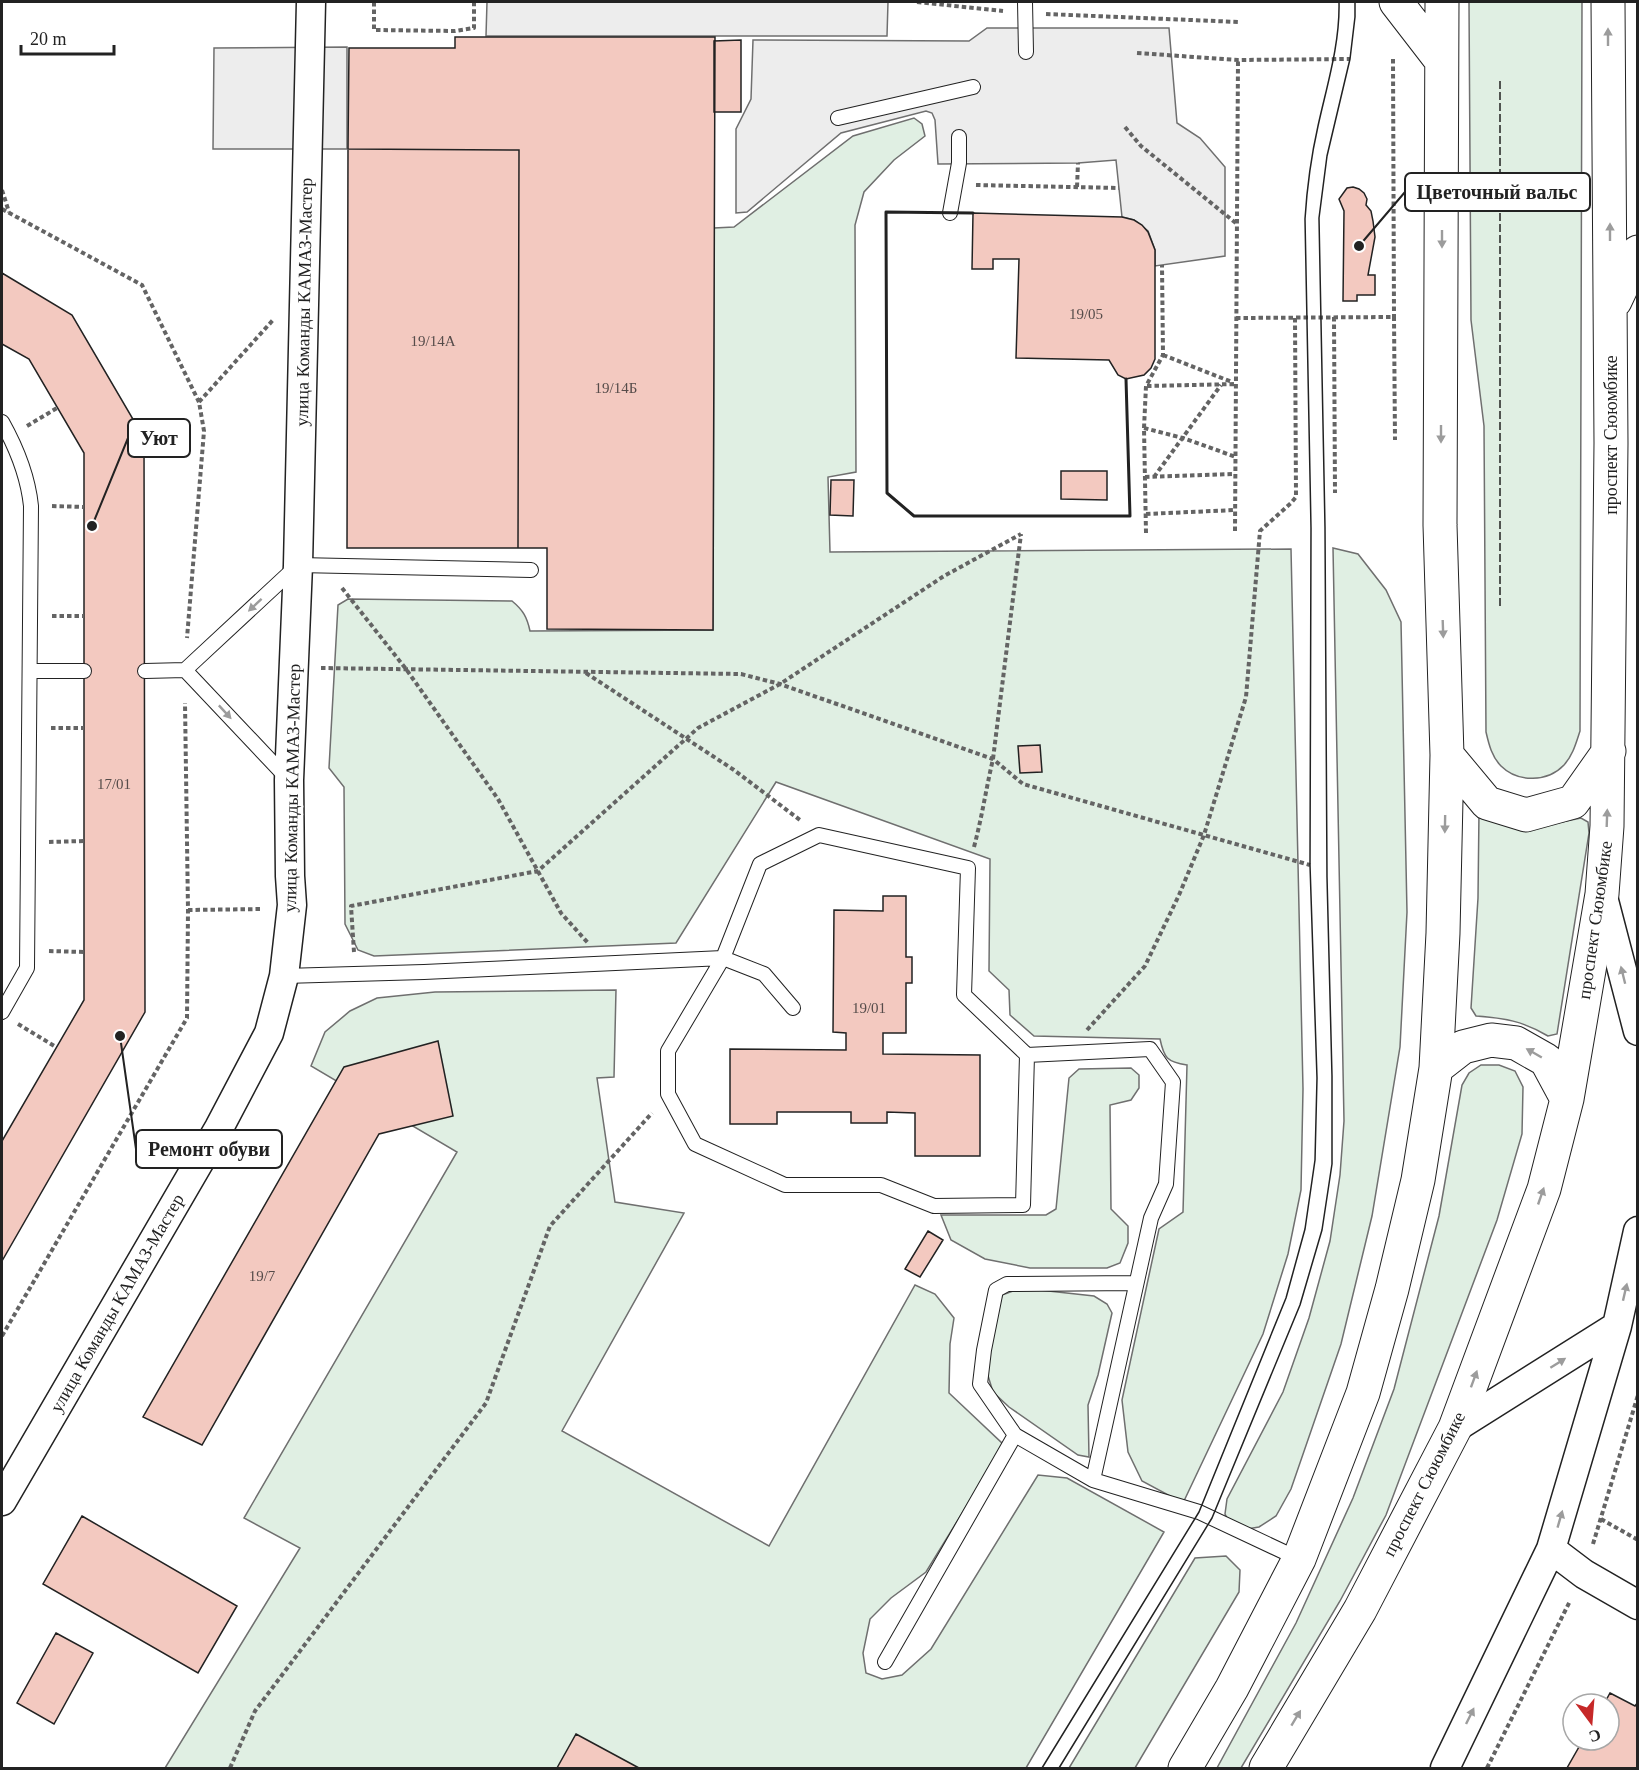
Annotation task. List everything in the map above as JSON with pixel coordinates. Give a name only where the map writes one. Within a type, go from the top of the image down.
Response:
[{"type":"main road","points":[[1396,2],[1440,59]]},
{"type":"main road","points":[[1185,1768],[1232,1688],[1299,1559],[1363,1393],[1418,1180],[1436,1068],[1443,933],[1447,755],[1440,525],[1442,2]]},
{"type":"main road","name":"проспект Сююмбике","points":[[1266,1768],[1360,1610],[1455,1428],[1544,1189],[1567,1099],[1602,894],[1607,826],[1610,311],[1608,2]]},
{"type":"main road","points":[[1610,311],[1638,252]]},
{"type":"main road","points":[[1447,755],[1487,803],[1526,815],[1573,802],[1609,751]]},
{"type":"main road","points":[[1436,1068],[1463,1047],[1491,1040],[1516,1042],[1546,1060],[1567,1099]]},
{"type":"street","name":"улица Команды КАМАЗ-Мастер","points":[[2,1501],[219,1128],[269,1034],[284,976],[292,905],[289,780],[294,667],[311,566],[304,286],[311,2]]},
{"type":"street","points":[[1602,894],[1638,1031]]},
{"type":"street","points":[[1445,1768],[1551,1549],[1617,1326],[1638,1231]]},
{"type":"street","points":[[1455,1428],[1617,1326]]},
{"type":"street","points":[[1551,1549],[1584,1574],[1638,1605]]},
{"type":"lane","points":[[1025,7],[1026,52]]},
{"type":"lane","points":[[838,118],[974,87]]},
{"type":"lane","points":[[950,213],[959,164],[959,137]]},
{"type":"lane","points":[[2,422],[29,487],[31,506],[27,968],[6,1016]]},
{"type":"lane","points":[[145,671],[184,670],[311,566],[531,570]]},
{"type":"lane","points":[[184,670],[289,780]]},
{"type":"lane","points":[[30,671],[84,671]]},
{"type":"lane","points":[[1027,1055],[1023,1204],[934,1206],[881,1185],[785,1185],[695,1144],[668,1094],[668,1051],[723,958],[760,864],[819,835],[968,868],[964,995],[1027,1055],[1150,1049],[1173,1082],[1166,1184],[1151,1218],[1093,1480]]},
{"type":"lane","points":[[284,976],[723,958],[764,974],[793,1008]]},
{"type":"lane","points":[[1136,1283],[1007,1284],[996,1290],[980,1384],[1015,1435],[1093,1480],[1199,1512],[1299,1559]]},
{"type":"lane","points":[[885,1662],[1015,1435]]},
{"type":"path","points":[[374,2],[374,30],[456,31],[474,28],[474,2]]},
{"type":"path","points":[[917,2],[1238,22]]},
{"type":"path","points":[[1137,53],[1238,60],[1350,59]]},
{"type":"path","points":[[1393,59],[1395,440]]},
{"type":"path","points":[[1235,531],[1238,60]]},
{"type":"path","points":[[1125,127],[1141,146],[1237,224]]},
{"type":"path","points":[[1077,187],[1078,163]]},
{"type":"path","points":[[955,184],[1119,188]]},
{"type":"path","points":[[2,190],[9,213]]},
{"type":"path","points":[[2,209],[142,285],[199,402],[204,431],[184,670],[188,910],[187,1018],[2,1336]]},
{"type":"path","points":[[1146,533],[1144,428],[1146,386],[1163,355],[1162,266]]},
{"type":"path","points":[[199,402],[304,286]]},
{"type":"path","points":[[1061,1054],[1095,1022],[1145,966],[1179,895],[1204,834],[1246,697],[1260,531],[1296,497],[1295,317]]},
{"type":"path","points":[[1334,317],[1335,493]]},
{"type":"path","points":[[1236,318],[1394,317]]},
{"type":"path","points":[[1163,355],[1236,384]]},
{"type":"path","points":[[1146,386],[1236,384]]},
{"type":"path","points":[[1154,477],[1221,385]]},
{"type":"path","points":[[10,437],[57,408]]},
{"type":"path","points":[[1144,428],[1183,438],[1236,457]]},
{"type":"path","points":[[1145,477],[1235,474]]},
{"type":"path","points":[[31,506],[84,507]]},
{"type":"path","points":[[1146,514],[1235,510]]},
{"type":"path","points":[[355,974],[351,906],[538,870],[698,728],[780,684],[944,576],[1021,534],[993,759],[983,814],[968,868]]},
{"type":"path","points":[[311,566],[406,669],[498,799],[561,913],[607,964]]},
{"type":"path","points":[[30,617],[84,616]]},
{"type":"path","points":[[294,667],[741,674],[780,684],[993,759],[1023,784],[1310,865]]},
{"type":"path","points":[[585,672],[734,770],[819,835]]},
{"type":"path","points":[[29,729],[84,728]]},
{"type":"path","points":[[28,843],[84,841]]},
{"type":"path","points":[[188,910],[270,909]]},
{"type":"path","points":[[27,951],[84,952]]},
{"type":"path","points":[[6,1016],[56,1047]]},
{"type":"path","points":[[230,1768],[255,1711],[486,1403],[550,1226],[668,1094]]},
{"type":"path","points":[[1601,1519],[1638,1540]]},
{"type":"green space","points":[[1469,2],[1582,2],[1580,731],[1572,753],[1564,765],[1550,775],[1533,778],[1524,778],[1508,772],[1501,766],[1493,755],[1486,732],[1484,426],[1471,320]]},
{"type":"green space","points":[[914,118],[922,124],[925,136],[894,160],[864,192],[855,225],[856,472],[828,477],[830,552],[1291,549],[1303,1089],[1301,1190],[1288,1254],[1263,1334],[1183,1503],[1142,1481],[1128,1452],[1122,1400],[1159,1229],[1183,1212],[1187,1065],[1168,1058],[1163,1051],[1160,1039],[1034,1036],[1010,1015],[1009,990],[989,971],[990,859],[776,782],[676,943],[374,956],[358,950],[345,924],[344,787],[329,768],[338,605],[348,599],[512,601],[524,614],[530,631],[713,630],[714,228],[734,227],[853,136]]},
{"type":"green space","points":[[1333,548],[1358,554],[1386,590],[1401,622],[1407,912],[1400,1047],[1372,1216],[1341,1344],[1291,1489],[1276,1516],[1259,1527],[1241,1530],[1231,1525],[1225,1514],[1227,1499],[1283,1392],[1309,1318],[1330,1241],[1340,1175],[1344,1121]]},
{"type":"green space","points":[[1479,812],[1552,824],[1581,818],[1588,822],[1589,833],[1557,1034],[1548,1036],[1513,1021],[1476,1016],[1471,1008],[1478,898]]},
{"type":"green space","points":[[616,990],[614,1077],[597,1078],[615,1202],[684,1213],[562,1431],[769,1546],[915,1285],[935,1294],[954,1318],[950,1344],[949,1393],[1004,1445],[926,1572],[891,1598],[870,1619],[863,1653],[866,1673],[882,1679],[902,1675],[931,1649],[1038,1475],[1067,1478],[1164,1532],[1026,1768],[165,1768],[300,1548],[244,1518],[457,1152],[311,1066],[325,1032],[350,1011],[377,998],[435,992]]},
{"type":"green space","points":[[1481,1065],[1499,1065],[1515,1071],[1523,1087],[1522,1134],[1497,1220],[1386,1515],[1340,1601],[1241,1768],[1217,1768],[1296,1623],[1353,1498],[1394,1389],[1439,1216],[1462,1085],[1469,1073]]},
{"type":"green space","points":[[1131,1068],[1139,1075],[1139,1088],[1131,1100],[1110,1105],[1111,1209],[1128,1226],[1128,1243],[1120,1263],[1107,1268],[1030,1268],[985,1259],[951,1240],[941,1215],[1046,1215],[1056,1209],[1069,1078],[1079,1069]]},
{"type":"green space","points":[[1021,1288],[1094,1296],[1107,1304],[1112,1313],[1098,1375],[1088,1405],[1089,1457],[1078,1455],[1009,1407],[993,1392],[985,1366],[1002,1295]]},
{"type":"green space","points":[[1226,1556],[1240,1570],[1239,1592],[1135,1768],[1069,1768],[1195,1558]]},
{"type":"shaded area","points":[[487,2],[888,2],[887,36],[486,36]]},
{"type":"shaded area","points":[[987,28],[1169,28],[1177,123],[1200,138],[1225,167],[1225,256],[1155,266],[1155,250],[1148,231],[1134,220],[1122,217],[1116,160],[1078,163],[938,164],[935,120],[932,113],[926,111],[841,133],[747,212],[736,213],[736,129],[751,99],[753,40],[969,41]]},
{"type":"shaded area","points":[[347,47],[347,149],[213,149],[214,48]]},
{"type":"building","points":[[455,37],[715,37],[713,630],[547,629],[547,548],[518,548],[519,150],[348,149],[349,48],[455,48]]},
{"type":"building","points":[[741,40],[741,112],[714,112],[714,41]]},
{"type":"building","points":[[348,149],[519,150],[518,548],[347,548]]},
{"type":"building","points":[[1353,187],[1364,193],[1367,199],[1366,205],[1371,211],[1375,237],[1368,275],[1375,275],[1375,295],[1357,295],[1357,301],[1343,301],[1344,211],[1339,199],[1347,188]]},
{"type":"building","points":[[973,213],[1122,217],[1142,225],[1148,232],[1155,250],[1155,359],[1151,368],[1144,375],[1126,379],[1118,375],[1109,360],[1016,358],[1019,259],[993,259],[993,269],[972,269]]},
{"type":"building","points":[[2,273],[72,315],[144,438],[145,1012],[2,1261],[2,1141],[84,1000],[84,453],[29,359],[2,344]]},
{"type":"building","points":[[1061,471],[1107,471],[1107,500],[1061,499]]},
{"type":"building","points":[[831,480],[854,480],[853,516],[830,515]]},
{"type":"building","points":[[1040,745],[1042,772],[1020,773],[1018,746]]},
{"type":"building","points":[[883,896],[906,896],[906,957],[912,957],[912,983],[906,983],[906,1033],[883,1033],[883,1054],[980,1055],[980,1156],[915,1156],[915,1113],[887,1112],[887,1123],[851,1123],[851,1112],[777,1112],[777,1124],[730,1124],[730,1049],[846,1050],[846,1033],[833,1032],[834,910],[883,911]]},
{"type":"building","points":[[438,1041],[453,1116],[379,1134],[202,1445],[143,1417],[344,1067]]},
{"type":"building","points":[[928,1231],[943,1240],[920,1277],[905,1269]]},
{"type":"building","points":[[82,1516],[237,1606],[198,1673],[43,1584]]},
{"type":"building","points":[[56,1633],[93,1653],[54,1724],[17,1703]]},
{"type":"building","points":[[1621,1699],[1635,1706],[1638,1702],[1638,1768],[1567,1768],[1576,1752],[1621,1752]]},
{"type":"building","points":[[576,1734],[639,1768],[557,1768]]},
{"type":"tram line","points":[[1042,1768],[1199,1512],[1286,1298],[1305,1229],[1315,1160],[1317,1078],[1310,865],[1311,528],[1305,219],[1313,149],[1335,49],[1339,2]]},
{"type":"tram line","points":[[1059,1768],[1212,1518],[1300,1305],[1322,1230],[1332,1164],[1332,1076],[1327,877],[1325,527],[1319,218],[1327,156],[1350,59],[1355,2]]},
{"type":"fence","points":[[1500,81],[1500,607]]},
{"type":"fence","points":[[2,938],[2,945]]},
{"type":"wall","points":[[973,213],[886,212],[887,493],[914,516],[1130,516],[1126,379]]},
{"type":"place","name":"Цветочный вальс","points":[[1359,246]]},
{"type":"place","name":"Уют","points":[[92,526]]},
{"type":"place","name":"Ремонт обуви","points":[[120,1036]]}]
